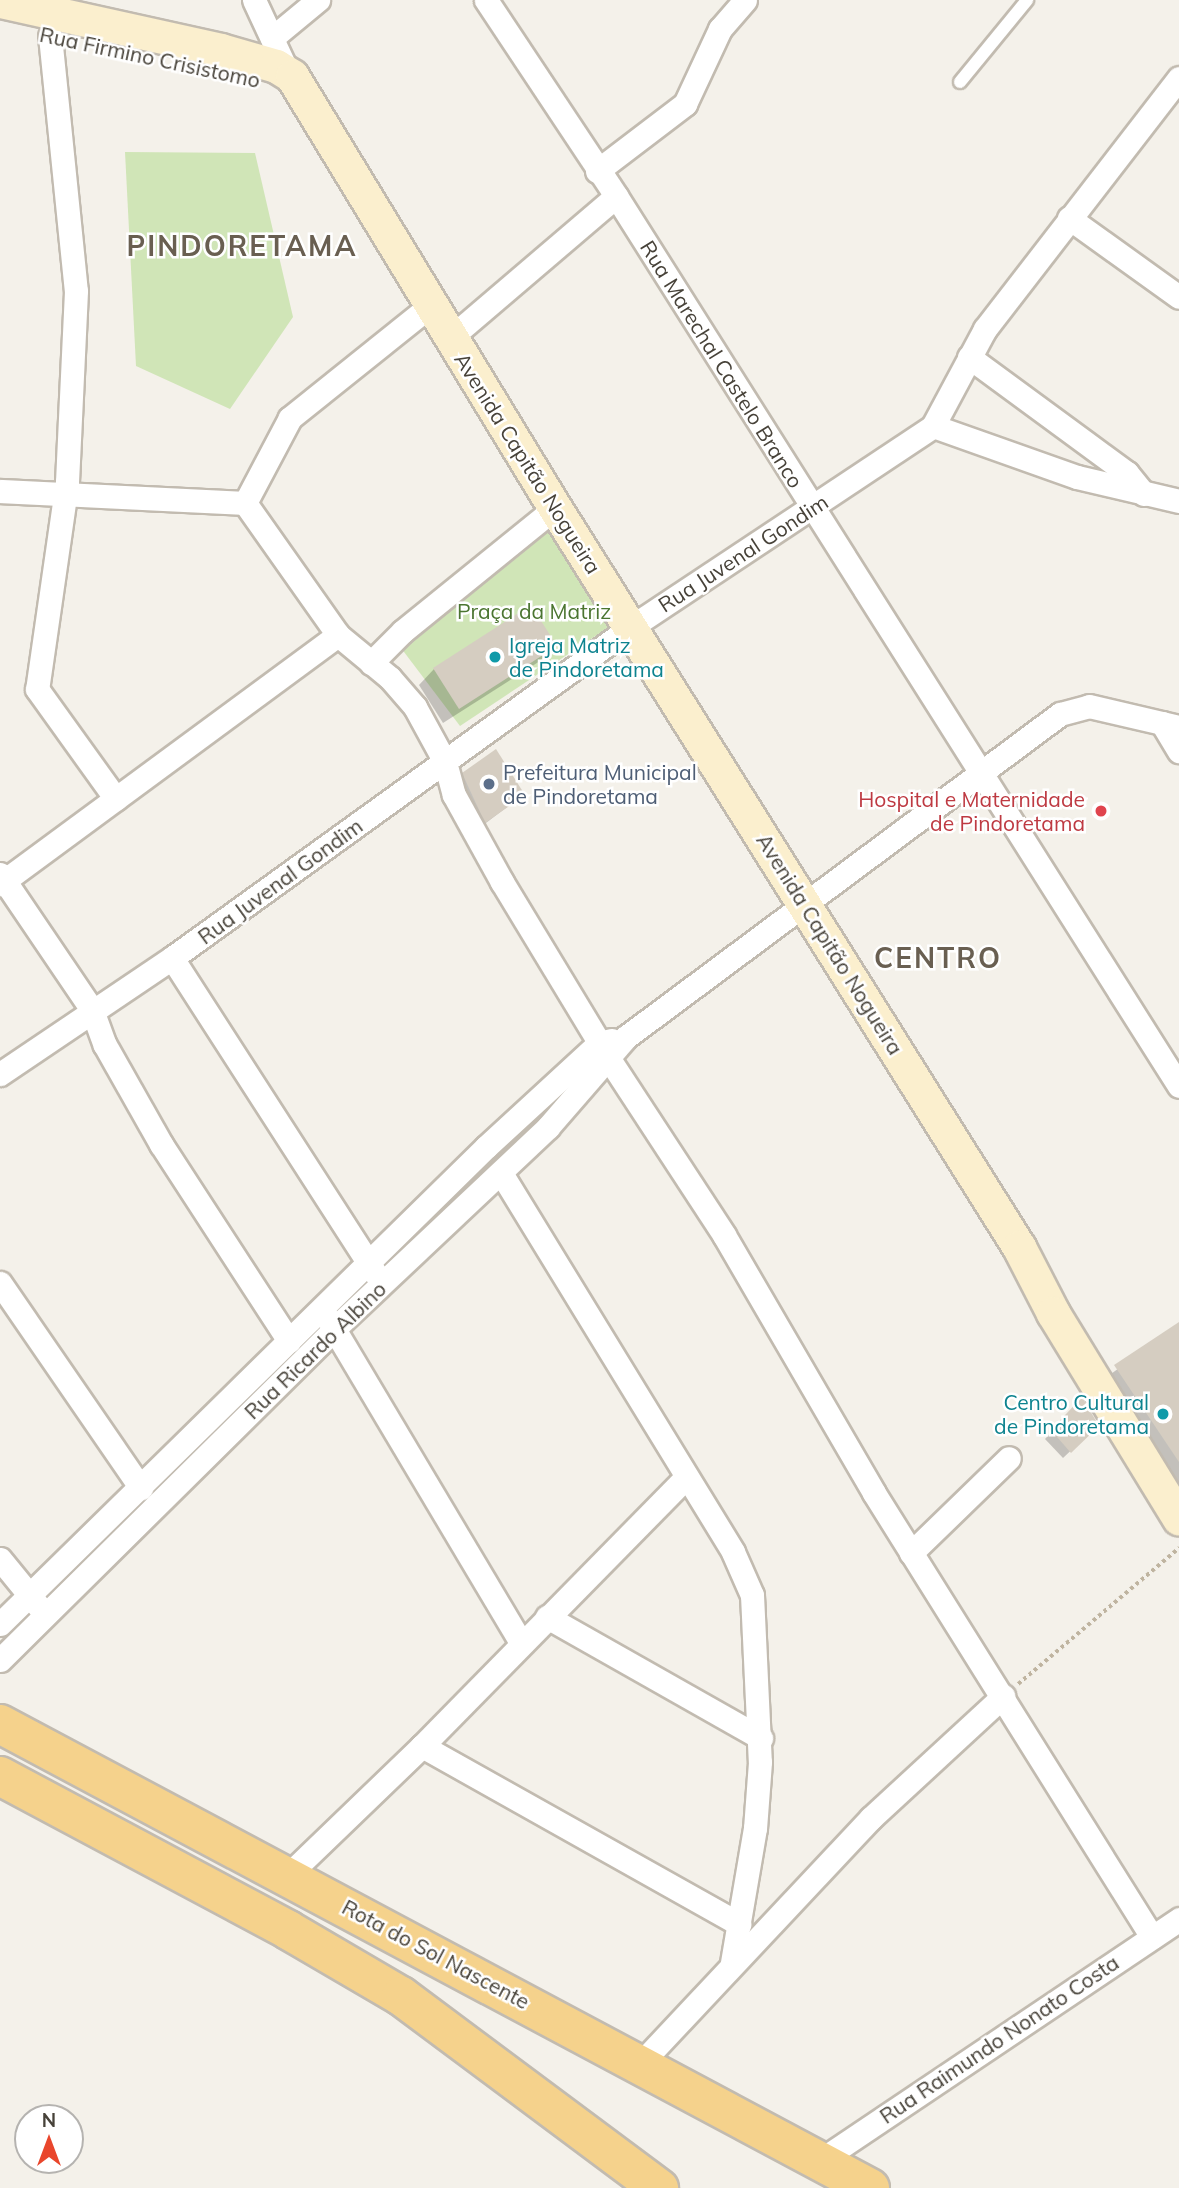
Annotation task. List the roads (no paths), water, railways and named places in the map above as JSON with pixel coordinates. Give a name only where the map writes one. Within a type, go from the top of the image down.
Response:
[{"type":"highway","name":"Rota do Sol Nascente","points":[[0,1724],[870,2188]]},
{"type":"highway","points":[[0,1776],[391,1990],[659,2188]]},
{"type":"main road","name":"Rua Firmino Crisistomo","points":[[0,1],[293,80]]},
{"type":"main road","name":"Rua Firmino Crisistomo","points":[[0,24],[50,36],[293,80]]},
{"type":"main road","name":"Avenida Capitão Nogueira","points":[[293,80],[555,509],[807,905],[1019,1247],[1047,1303],[1179,1520]]},
{"type":"main road","name":"Avenida Capitão Nogueira","points":[[1019,1247],[1066,1302],[1179,1481]]},
{"type":"street","points":[[254,0],[293,80]]},
{"type":"street","points":[[272,38],[318,0]]},
{"type":"street","name":"Rua Marechal Castelo Branco","points":[[486,0],[616,196],[1179,1086]]},
{"type":"street","points":[[597,171],[685,104],[720,29],[746,0]]},
{"type":"street","points":[[50,36],[76,290],[66,489],[37,689],[116,799]]},
{"type":"street","name":"Rua Juvenal Gondim","points":[[0,1074],[172,958],[631,627],[933,426],[969,356],[1069,218],[1176,87]]},
{"type":"street","points":[[450,338],[616,196]]},
{"type":"street","points":[[1069,218],[1179,296]]},
{"type":"street","points":[[245,503],[290,418],[431,305]]},
{"type":"street","points":[[969,356],[1127,473],[1144,494]]},
{"type":"street","points":[[933,426],[1077,477],[1179,501]]},
{"type":"street","points":[[0,476],[66,489],[245,503]]},
{"type":"street","points":[[0,491],[66,489]]},
{"type":"street","points":[[245,503],[338,635],[415,707],[445,762],[454,795],[604,1051],[724,1235],[911,1553],[1152,1937]]},
{"type":"street","points":[[371,663],[402,631],[555,509]]},
{"type":"street","points":[[289,1341],[161,1144],[105,1045],[92,1010],[2,880],[338,635]]},
{"type":"street","name":"Rua Ricardo Albino","points":[[0,1660],[231,1415],[289,1341],[367,1264],[604,1051],[1072,709],[1089,706],[1170,725]]},
{"type":"street","points":[[1170,725],[1179,751]]},
{"type":"street","points":[[172,958],[367,1264],[383,1283]]},
{"type":"street","name":"Rua Ricardo Albino","points":[[0,1624],[141,1488],[334,1329],[501,1173],[604,1051]]},
{"type":"street","points":[[501,1173],[733,1552],[752,1595],[761,1738],[755,1828],[732,1964]]},
{"type":"street","points":[[0,1283],[141,1488]]},
{"type":"street","points":[[322,1309],[521,1642]]},
{"type":"street","points":[[911,1553],[1009,1458]]},
{"type":"street","points":[[287,1876],[422,1746],[521,1642],[686,1477]]},
{"type":"street","points":[[0,1559],[45,1615]]},
{"type":"street","points":[[547,1617],[761,1738]]},
{"type":"street","points":[[640,2064],[871,1818],[1003,1696]]},
{"type":"street","points":[[422,1746],[739,1924]]},
{"type":"street","name":"Rua Raimundo Nonato Costa","points":[[821,2160],[1179,1919]]},
{"type":"lane","points":[[960,82],[1027,0]]},
{"type":"place","name":"Igreja Matriz de Pindoretama","points":[[495,657]]},
{"type":"place","name":"Prefeitura Municipal de Pindoretama","points":[[489,784]]},
{"type":"place","name":"Hospital e Maternidade de Pindoretama","points":[[1101,811]]},
{"type":"place","name":"Centro Cultural de Pindoretama","points":[[1163,1414]]},
{"type":"district","name":"PINDORETAMA","points":[[242,246]]},
{"type":"district","name":"CENTRO","points":[[938,958]]},
{"type":"park label","name":"Praça da Matriz","points":[[534,611]]}]
